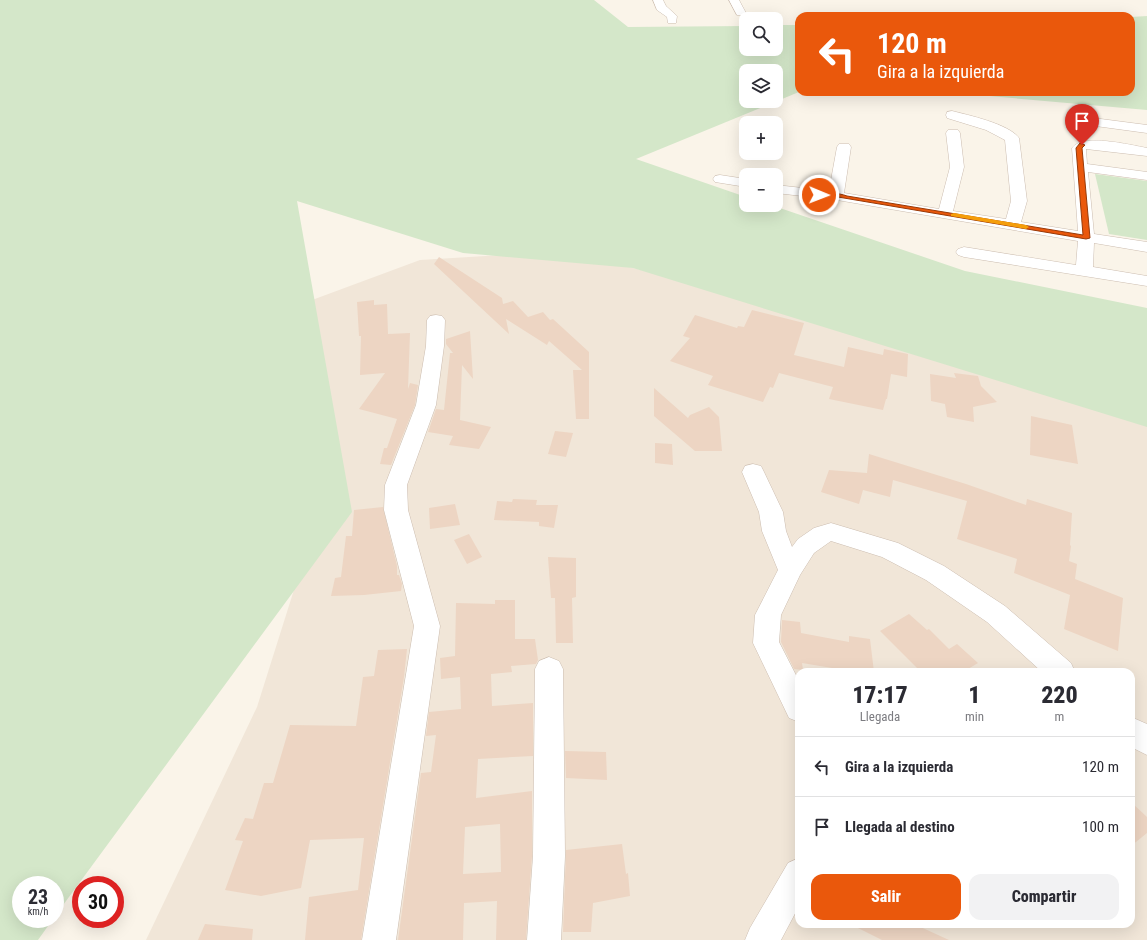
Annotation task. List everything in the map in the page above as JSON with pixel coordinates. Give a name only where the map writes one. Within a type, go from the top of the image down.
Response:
[{"type":"street","points":[[658,0],[661,8],[672,16],[672,21]]},
{"type":"street","points":[[734,0],[740,12]]},
{"type":"street","points":[[952,115],[992,127],[1012,138],[1019,201],[1012,225]]},
{"type":"street","points":[[1093,122],[1147,129]]},
{"type":"street","points":[[946,214],[957,166],[953,134]]},
{"type":"street","points":[[1084,270],[1086,238],[1079,148],[1082,145],[1090,144],[1147,152]]},
{"type":"street","points":[[839,196],[836,192],[844,147]]},
{"type":"street","points":[[1081,166],[1147,176]]},
{"type":"street","points":[[720,178],[739,182]]},
{"type":"street","points":[[783,190],[839,196],[1147,247]]},
{"type":"street","points":[[964,252],[1147,281]]},
{"type":"street","points":[[379,940],[427,626],[396,510],[396,485],[426,405],[435,346],[436,320]]},
{"type":"street","points":[[752,472],[771,512],[774,531],[790,570]]},
{"type":"street","points":[[795,701],[766,643],[768,615],[790,570],[806,546],[822,534],[831,532],[890,550],[935,573],[996,614],[1057,668]]},
{"type":"street","points":[[544,940],[549,856],[549,669]]},
{"type":"street","points":[[1135,733],[1147,741]]},
{"type":"street","points":[[762,940],[795,881]]},
{"type":"shaded area","points":[[564,251],[921,339],[1147,416],[1147,940],[146,940],[257,707],[334,463],[304,303],[420,260]]},
{"type":"green space","points":[[0,0],[594,0],[628,27],[739,26],[739,56],[783,56],[783,25],[795,25],[795,94],[783,99],[783,64],[739,64],[739,108],[760,108],[636,159],[739,195],[739,212],[783,212],[783,209],[965,271],[1147,308],[1147,427],[633,268],[463,253],[297,201],[352,512],[84,876],[72,876],[72,893],[64,904],[64,876],[12,876],[12,928],[47,928],[38,940],[0,940]]},
{"type":"green space","points":[[1147,16],[1147,110],[989,96],[1135,96],[1135,17]]},
{"type":"green space","points":[[1095,174],[1147,181],[1147,240],[1109,234]]},
{"type":"building","points":[[439,257],[502,298],[503,304],[513,301],[528,317],[543,312],[550,320],[553,319],[589,352],[589,419],[576,419],[573,370],[582,370],[549,341],[547,345],[506,319],[509,334],[434,264]]},
{"type":"building","points":[[374,300],[374,305],[387,304],[388,334],[410,333],[408,389],[410,383],[418,385],[415,405],[391,465],[380,464],[384,448],[387,448],[397,419],[359,409],[385,373],[360,375],[361,336],[359,336],[357,302]]},
{"type":"building","points":[[752,310],[804,323],[794,355],[844,367],[848,347],[883,355],[884,349],[908,354],[907,377],[891,374],[887,399],[883,410],[829,399],[833,387],[779,373],[773,388],[770,387],[763,402],[708,385],[713,376],[670,361],[690,338],[683,336],[695,315],[737,328],[738,326],[744,327]]},
{"type":"building","points":[[470,331],[473,379],[462,365],[460,420],[491,427],[479,449],[449,445],[453,436],[428,432],[436,409],[444,410],[450,353],[453,353],[446,344],[446,339]]},
{"type":"building","points":[[954,373],[978,376],[981,386],[997,402],[973,407],[974,422],[947,417],[945,404],[931,401],[930,374],[956,378]]},
{"type":"building","points":[[654,388],[688,418],[690,415],[709,407],[719,417],[722,451],[695,451],[654,416]]},
{"type":"building","points":[[1031,416],[1072,425],[1078,464],[1030,455]]},
{"type":"building","points":[[555,431],[573,433],[566,457],[548,454]]},
{"type":"building","points":[[655,443],[672,444],[673,465],[655,463]]},
{"type":"building","points":[[869,454],[966,484],[1026,505],[1027,499],[1072,513],[1069,561],[1077,564],[1075,579],[1123,598],[1118,651],[1064,629],[1070,595],[1014,573],[1017,559],[957,539],[967,501],[893,480],[890,497],[863,490],[859,504],[821,492],[829,470],[867,473]]},
{"type":"building","points":[[513,499],[537,500],[536,505],[558,505],[554,528],[539,526],[539,522],[494,520],[497,501],[512,502]]},
{"type":"building","points":[[455,504],[460,525],[430,529],[429,508]]},
{"type":"building","points":[[383,507],[397,566],[397,575],[399,575],[402,584],[401,591],[364,595],[331,596],[335,578],[341,577],[346,536],[352,536],[354,510]]},
{"type":"building","points":[[469,534],[482,557],[467,564],[454,540]]},
{"type":"building","points":[[548,557],[576,558],[576,597],[572,598],[573,643],[556,643],[555,598],[551,598]]},
{"type":"building","points":[[495,600],[515,600],[515,639],[535,639],[538,660],[536,664],[511,666],[512,672],[491,674],[492,706],[533,703],[533,756],[478,759],[476,798],[532,791],[532,856],[526,940],[496,940],[497,901],[464,903],[463,940],[398,940],[421,773],[431,772],[436,735],[426,736],[429,712],[461,709],[460,677],[441,679],[440,658],[455,656],[456,603],[495,604]],"holes":[[[500,824],[501,872],[463,874],[465,827]]]},
{"type":"building","points":[[909,614],[927,630],[929,629],[949,649],[957,644],[978,663],[970,668],[917,668],[880,631]]},
{"type":"building","points":[[782,620],[800,622],[801,633],[849,642],[849,636],[870,639],[874,668],[832,668],[802,663],[803,668],[794,669],[781,642]]},
{"type":"building","points":[[407,649],[404,677],[361,940],[305,940],[309,897],[358,890],[364,838],[310,840],[301,888],[261,896],[225,890],[243,841],[235,840],[245,818],[253,819],[264,783],[273,783],[290,725],[356,726],[363,677],[374,676],[378,650]]},
{"type":"building","points":[[565,751],[606,752],[607,780],[566,778]]},
{"type":"building","points":[[1135,806],[1147,817],[1147,833],[1135,843]]},
{"type":"building","points":[[622,844],[626,874],[628,873],[630,896],[593,903],[591,932],[563,932],[566,850]]},
{"type":"building","points":[[205,924],[253,929],[252,940],[198,940]]},
{"type":"building","points":[[858,928],[923,928],[949,940],[882,940]]},
{"type":"slow traffic","points":[[954,215],[1026,227]]},
{"type":"route","points":[[819,195],[839,196],[1086,238],[1079,148],[1082,145]]}]
